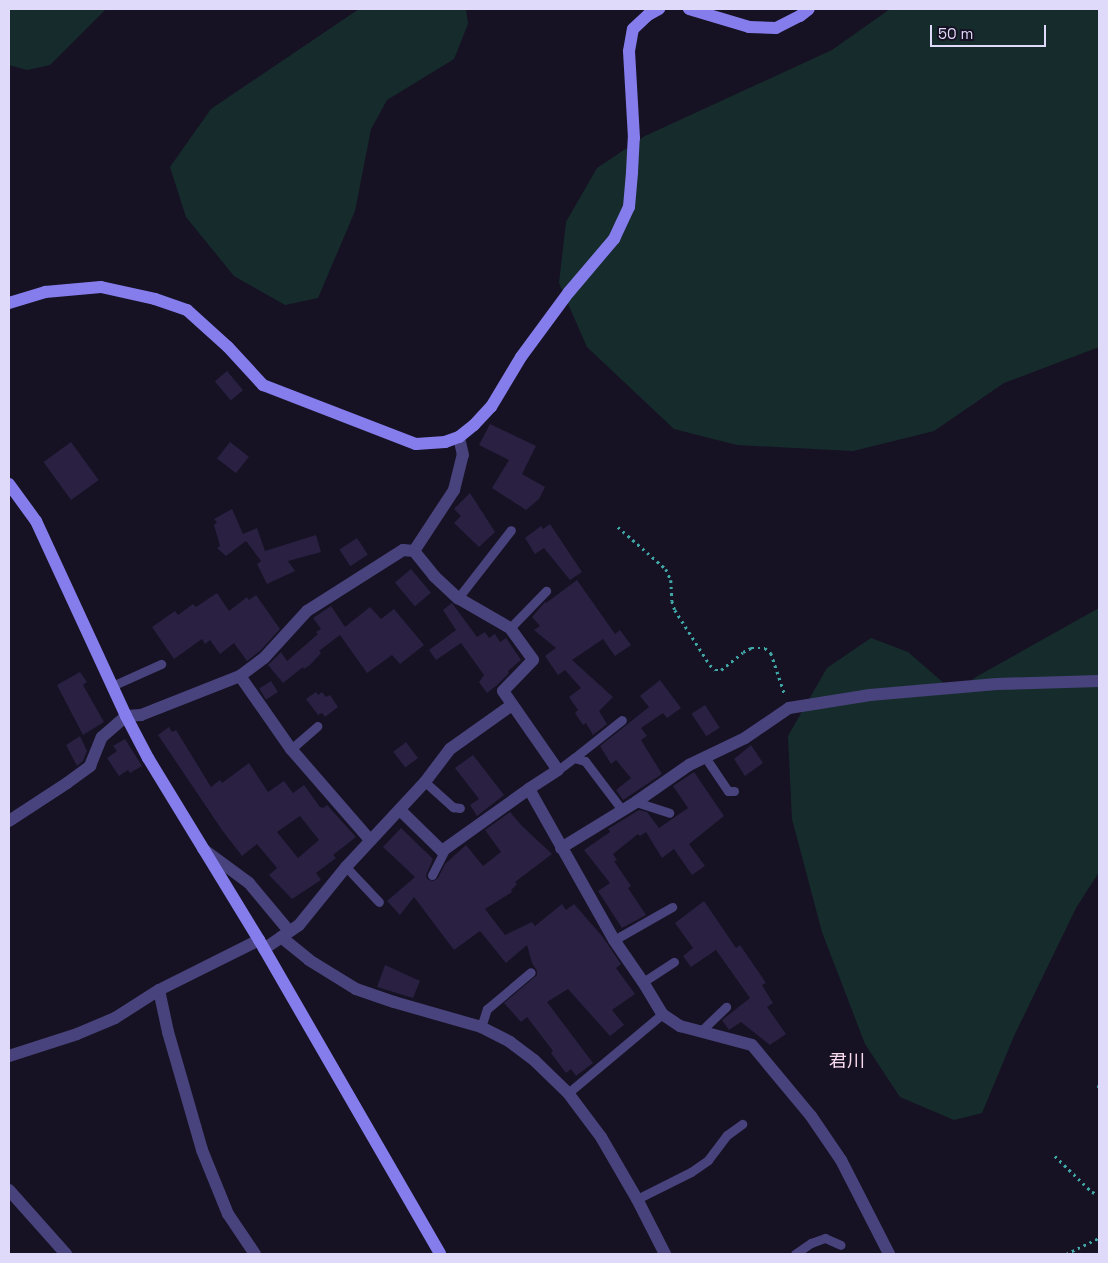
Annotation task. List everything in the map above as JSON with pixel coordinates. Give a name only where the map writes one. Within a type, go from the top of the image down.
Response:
[{"type":"street","points":[[9,303],[46,292],[101,287],[155,299],[187,310],[228,347],[264,385],[416,444],[445,442],[459,437],[492,407],[521,357],[570,292],[614,239],[629,207],[634,138],[629,51],[634,29],[648,15],[659,9]]},
{"type":"street","points":[[690,9],[749,27],[776,28],[800,16],[809,9]]},
{"type":"street","points":[[414,551],[454,490],[464,455],[459,437]]},
{"type":"street","points":[[9,484],[36,521],[126,716],[201,848],[262,945],[440,1254]]},
{"type":"street","points":[[9,821],[67,784],[90,766],[102,738],[126,716],[142,715],[240,676],[265,658],[307,611],[403,550],[414,551],[434,576],[458,598],[510,628],[533,660],[503,691],[558,770],[442,851],[400,810]]},
{"type":"street","points":[[240,676],[291,749],[370,840]]},
{"type":"street","points":[[561,848],[636,802],[689,765],[745,738],[789,708],[870,695],[997,684],[1099,681]]},
{"type":"street","points":[[9,1056],[77,1034],[115,1018],[159,990],[262,945],[299,925],[346,867],[425,782],[450,749],[512,705]]},
{"type":"street","points":[[529,789],[614,940],[662,1014],[680,1026],[752,1045],[811,1116],[841,1160],[889,1254]]},
{"type":"street","points":[[201,848],[249,883],[285,934],[309,960],[356,989],[481,1027],[516,1046],[534,1060],[568,1093],[601,1138],[637,1199],[665,1254]]},
{"type":"street","points":[[159,990],[168,1032],[202,1150],[228,1214],[254,1254]]},
{"type":"street","points":[[9,1190],[66,1254]]},
{"type":"lane","points":[[458,598],[511,530]]},
{"type":"lane","points":[[510,628],[546,590]]},
{"type":"lane","points":[[112,686],[161,664]]},
{"type":"lane","points":[[558,770],[622,720]]},
{"type":"lane","points":[[291,749],[316,726]]},
{"type":"lane","points":[[705,757],[728,791],[734,791]]},
{"type":"lane","points":[[574,758],[585,760],[622,810]]},
{"type":"lane","points":[[425,782],[453,807],[460,808]]},
{"type":"lane","points":[[636,802],[669,813]]},
{"type":"lane","points":[[432,875],[446,848]]},
{"type":"lane","points":[[346,867],[379,902]]},
{"type":"lane","points":[[614,940],[672,907]]},
{"type":"lane","points":[[643,982],[674,962]]},
{"type":"lane","points":[[481,1027],[487,1009],[531,972]]},
{"type":"lane","points":[[701,1031],[726,1007]]},
{"type":"lane","points":[[568,1093],[662,1014]]},
{"type":"lane","points":[[637,1199],[691,1172],[708,1160],[727,1135],[742,1124]]},
{"type":"lane","points":[[794,1254],[811,1243],[825,1238],[840,1245]]},
{"type":"path","points":[[618,527],[666,569],[671,580],[672,602],[675,610],[710,665],[715,670],[721,670],[743,652],[752,648],[765,648],[772,653],[789,708]]},
{"type":"path","points":[[1056,1156],[1092,1192],[1099,1194]]},
{"type":"path","points":[[1066,1254],[1099,1238],[1099,1232]]},
{"type":"green space","points":[[9,9],[106,9],[50,65],[27,70],[9,65]]},
{"type":"green space","points":[[359,9],[466,9],[468,24],[454,59],[387,100],[371,129],[355,211],[318,298],[285,305],[234,276],[186,217],[170,167],[211,109]]},
{"type":"green space","points":[[890,9],[1099,9],[1099,347],[1004,383],[934,431],[853,451],[737,445],[674,429],[587,347],[559,283],[566,222],[597,168],[645,136],[832,50]]},
{"type":"green space","points":[[1099,608],[1099,872],[1076,908],[1014,1036],[982,1113],[954,1120],[900,1097],[865,1044],[822,932],[792,819],[788,736],[827,668],[871,638],[908,652],[955,693],[976,677]]},
{"type":"building","points":[[227,371],[243,390],[231,400],[215,381]]},
{"type":"building","points":[[490,424],[536,446],[522,474],[545,487],[539,499],[526,510],[492,488],[509,460],[479,445]]},
{"type":"building","points":[[71,442],[99,480],[71,500],[43,462]]},
{"type":"building","points":[[230,442],[249,457],[236,473],[217,459]]},
{"type":"building","points":[[470,493],[495,532],[479,547],[454,523],[461,516],[454,509]]},
{"type":"building","points":[[232,509],[243,534],[257,528],[265,551],[316,535],[321,552],[288,561],[295,571],[267,584],[257,564],[261,561],[246,541],[226,556],[217,548],[220,546],[214,525],[217,522],[214,519]]},
{"type":"building","points":[[550,524],[582,572],[570,580],[544,548],[535,554],[525,538],[541,526],[543,529]]},
{"type":"building","points":[[357,538],[368,555],[350,566],[339,549]]},
{"type":"building","points":[[411,569],[431,593],[415,606],[395,582]]},
{"type":"building","points":[[577,580],[615,634],[620,630],[631,645],[615,656],[603,639],[572,660],[613,697],[599,711],[607,724],[593,735],[586,723],[583,725],[575,713],[578,710],[569,697],[581,688],[565,670],[558,675],[545,656],[556,648],[534,630],[540,626],[532,617],[545,602]]},
{"type":"building","points":[[217,593],[229,611],[247,597],[249,600],[256,595],[280,629],[260,651],[247,661],[234,643],[220,654],[210,640],[205,644],[202,639],[174,659],[152,627],[175,611],[178,615],[193,604],[196,607]]},
{"type":"building","points":[[452,603],[477,637],[485,632],[489,638],[495,634],[500,642],[506,638],[521,660],[487,693],[479,682],[484,675],[461,643],[436,660],[429,650],[456,630],[443,610]]},
{"type":"building","points":[[331,606],[345,627],[370,607],[381,619],[394,609],[424,645],[400,664],[392,655],[367,673],[340,635],[319,651],[321,653],[310,665],[304,669],[303,667],[283,683],[268,665],[281,652],[287,661],[318,634],[316,632],[321,629],[313,618]]},
{"type":"building","points":[[80,672],[87,682],[83,685],[104,722],[83,735],[57,685]]},
{"type":"building","points":[[660,680],[681,708],[667,718],[663,713],[641,728],[647,736],[641,740],[662,774],[623,800],[616,790],[631,778],[616,760],[611,764],[600,746],[649,707],[640,696]]},
{"type":"building","points":[[271,681],[278,692],[266,699],[259,688]]},
{"type":"building","points":[[316,692],[318,695],[322,692],[326,697],[330,695],[338,707],[325,717],[322,713],[318,715],[306,699]]},
{"type":"building","points":[[705,705],[720,728],[706,736],[692,714]]},
{"type":"building","points":[[169,727],[172,732],[176,730],[211,787],[220,780],[222,783],[249,763],[268,792],[284,781],[293,793],[304,785],[320,807],[323,808],[327,805],[356,837],[333,855],[336,858],[316,873],[321,880],[292,899],[269,875],[277,868],[257,844],[242,856],[222,830],[158,735]],"holes":[[[300,816],[319,840],[298,858],[277,832]]]},
{"type":"building","points":[[80,736],[87,751],[83,761],[77,766],[66,745]]},
{"type":"building","points":[[125,739],[142,766],[130,773],[128,770],[119,776],[107,758],[117,751],[113,746]]},
{"type":"building","points":[[406,742],[418,758],[405,768],[393,752]]},
{"type":"building","points":[[751,745],[763,763],[745,776],[734,759]]},
{"type":"building","points":[[473,755],[504,795],[477,816],[470,805],[479,799],[455,768]]},
{"type":"building","points":[[694,772],[724,816],[689,844],[705,866],[692,875],[674,849],[662,858],[646,832],[640,836],[638,834],[613,854],[617,860],[614,861],[631,886],[628,888],[646,915],[622,928],[598,891],[610,883],[584,850],[610,832],[608,829],[639,810],[647,812],[659,828],[688,808],[673,786]]},
{"type":"building","points":[[510,812],[552,854],[515,882],[517,884],[511,890],[512,892],[485,909],[505,935],[532,922],[535,926],[562,904],[566,910],[574,904],[602,936],[621,964],[616,968],[635,994],[612,1010],[624,1025],[610,1036],[568,989],[547,1002],[593,1063],[576,1076],[571,1069],[566,1073],[551,1053],[553,1051],[527,1017],[521,1022],[504,1003],[537,975],[527,945],[506,963],[480,931],[454,950],[414,897],[400,915],[387,901],[415,877],[383,847],[401,828],[433,859],[426,875],[427,879],[433,881],[438,878],[445,864],[466,845],[483,866],[501,852],[485,830]]},
{"type":"building","points":[[704,901],[736,948],[740,945],[766,983],[762,985],[773,1003],[767,1007],[786,1034],[770,1045],[741,1022],[729,1030],[722,1020],[750,998],[716,950],[691,967],[683,956],[693,948],[675,923]]},
{"type":"building","points":[[385,965],[420,981],[413,998],[377,987]]},
{"type":"district","name":"君川","points":[[847,1061]]}]
